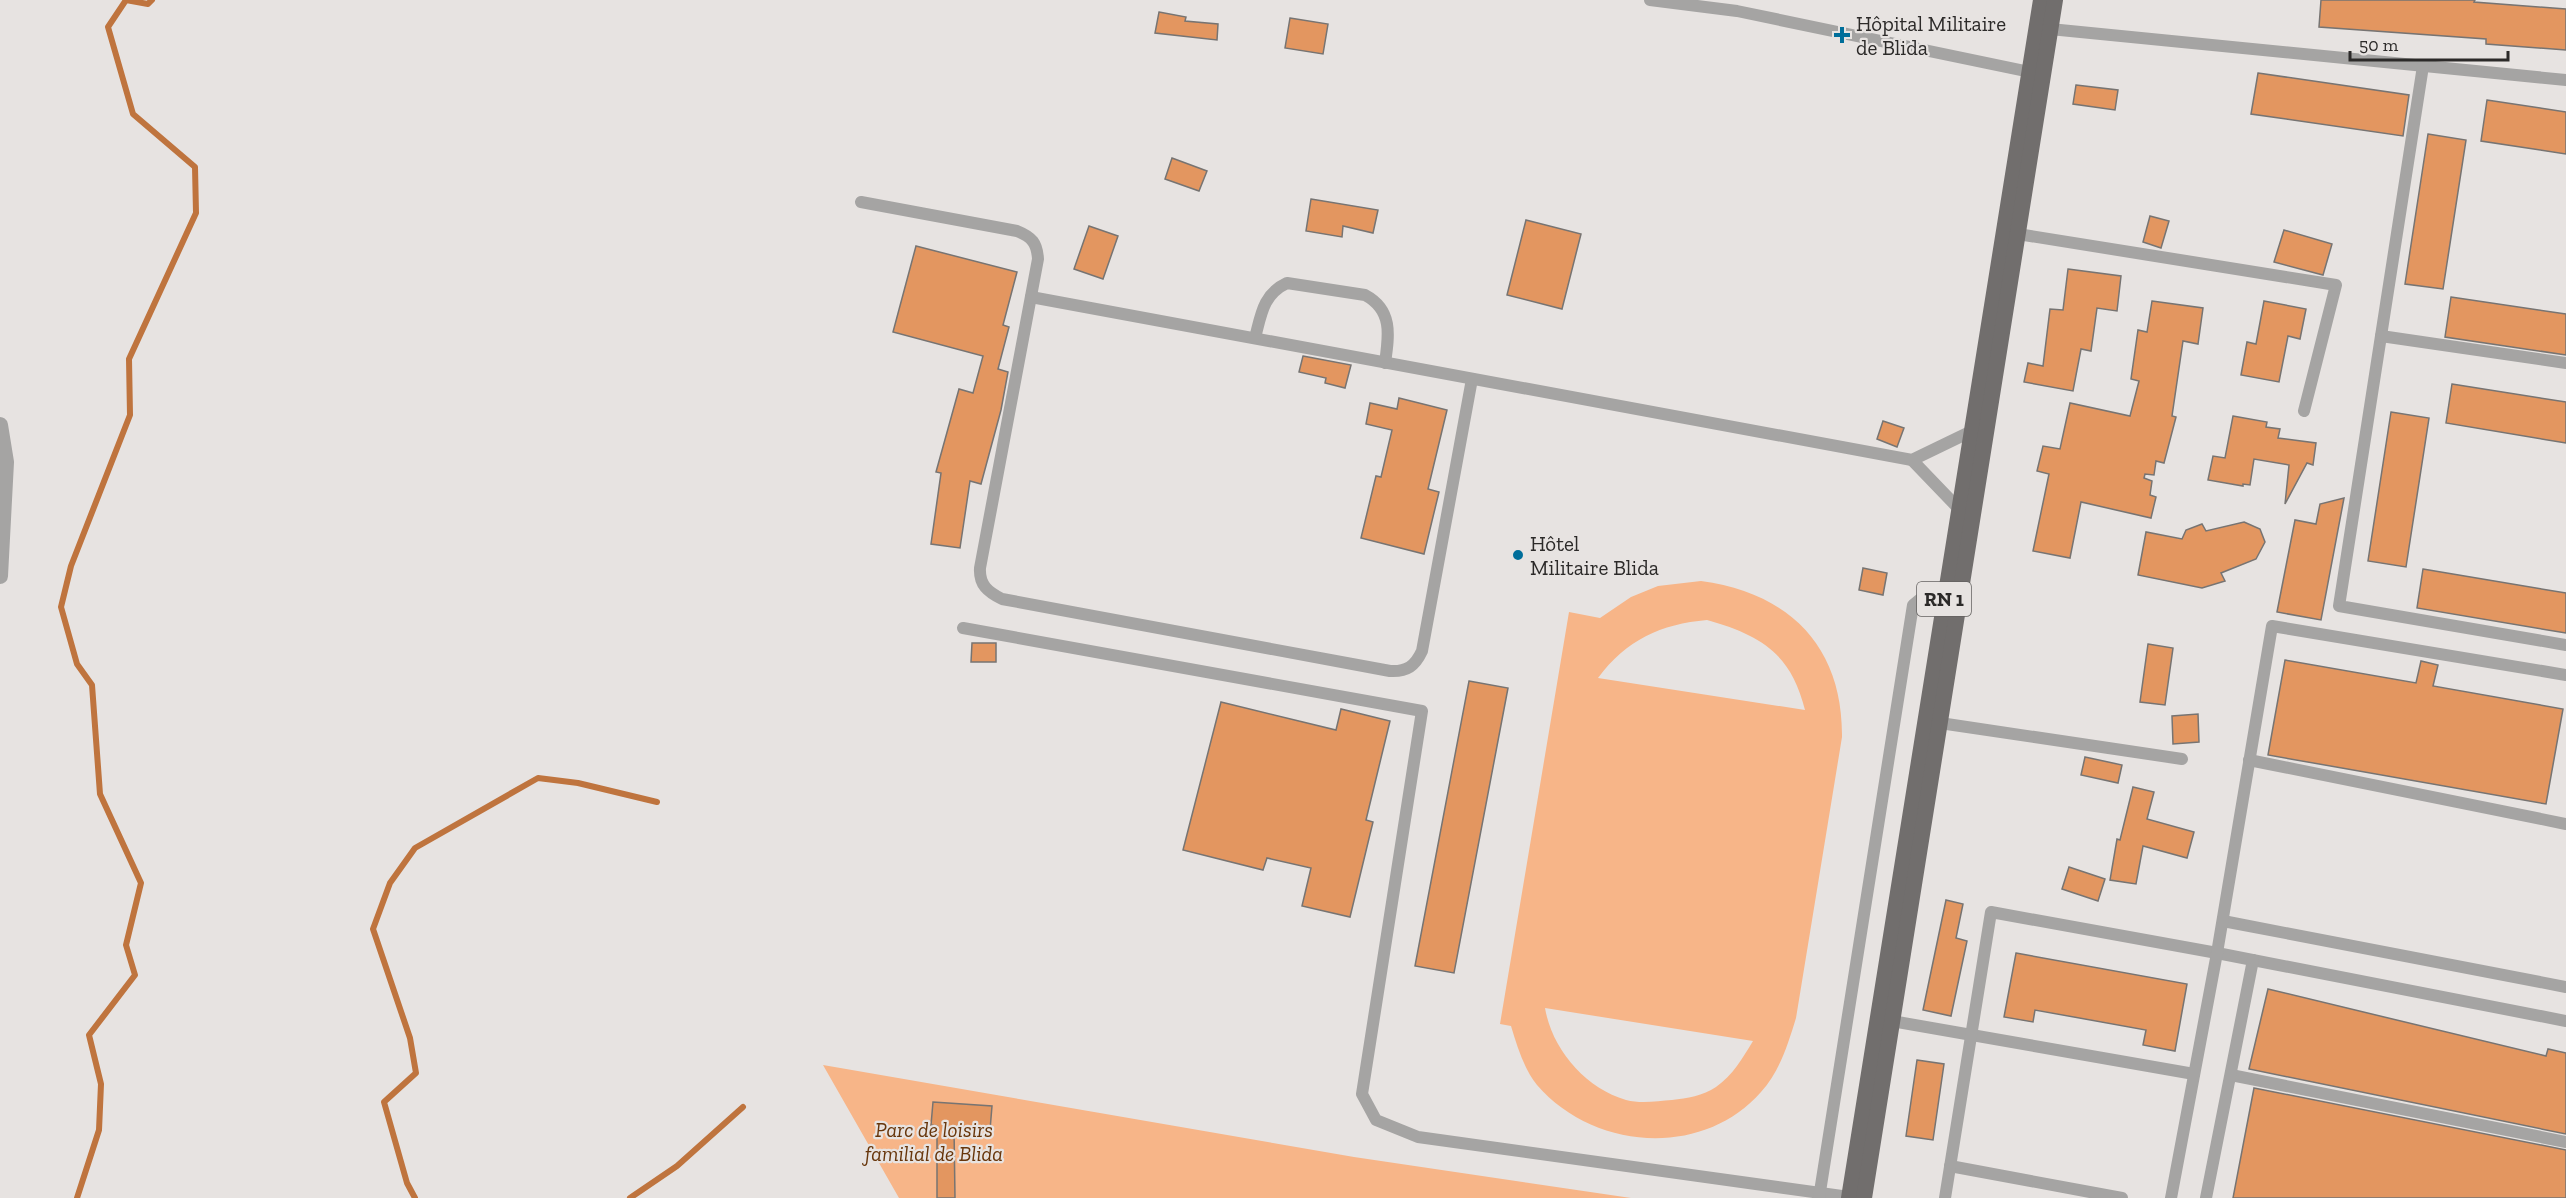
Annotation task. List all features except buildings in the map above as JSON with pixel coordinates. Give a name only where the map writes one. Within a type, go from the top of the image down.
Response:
[{"type":"main road","name":"RN 1","points":[[1854,1198],[1943,606],[2041,0]]},
{"type":"main road","name":"RN 1","points":[[1854,1198],[1892,1021],[2055,0]]},
{"type":"street","points":[[0,425],[6,462],[0,576]]},
{"type":"lane","points":[[1650,0],[1737,11],[2030,72]]},
{"type":"lane","points":[[2050,29],[2566,80]]},
{"type":"lane","points":[[2423,66],[2338,606],[2566,645]]},
{"type":"lane","points":[[861,202],[1029,236],[1034,243],[1038,259],[980,568],[980,578],[984,587],[1002,599],[1390,671],[1401,672],[1410,668],[1418,660],[1422,651],[1472,379]]},
{"type":"lane","points":[[2018,234],[2336,285],[2304,411]]},
{"type":"lane","points":[[1255,338],[1267,297],[1276,288],[1287,283],[1365,295],[1376,301],[1386,316],[1388,340],[1385,363]]},
{"type":"lane","points":[[1031,297],[1912,460],[1959,509]]},
{"type":"lane","points":[[2381,336],[2566,363]]},
{"type":"lane","points":[[1912,460],[1972,431]]},
{"type":"lane","points":[[1820,1195],[1913,605],[1918,600],[1943,606]]},
{"type":"lane","points":[[2171,1198],[2223,921],[2272,626],[2566,675]]},
{"type":"lane","points":[[963,628],[1422,711],[1362,1094],[1376,1120],[1418,1137],[1854,1198]]},
{"type":"lane","points":[[1940,723],[2182,759]]},
{"type":"lane","points":[[2249,760],[2566,824]]},
{"type":"lane","points":[[1945,1198],[1992,912],[2217,952],[2566,1021]]},
{"type":"lane","points":[[2223,921],[2566,987]]},
{"type":"lane","points":[[2206,1198],[2253,960]]},
{"type":"lane","points":[[1892,1021],[2194,1074]]},
{"type":"lane","points":[[2231,1075],[2566,1142]]},
{"type":"lane","points":[[1950,1166],[2122,1198]]},
{"type":"green space","points":[[1701,581],[1733,587],[1761,598],[1785,612],[1805,630],[1821,651],[1833,676],[1840,705],[1842,737],[1796,1018],[1778,1066],[1768,1084],[1737,1114],[1709,1128],[1679,1136],[1648,1138],[1617,1133],[1587,1123],[1560,1107],[1532,1079],[1521,1057],[1511,1026],[1500,1024],[1569,612],[1600,618],[1631,597],[1658,586]],"holes":[[[1707,620],[1743,632],[1771,649],[1791,674],[1805,710],[1598,678],[1620,653],[1646,636],[1674,625]],[[1545,1008],[1753,1041],[1732,1072],[1706,1093],[1678,1099],[1632,1101],[1611,1094],[1597,1086],[1573,1065],[1555,1038]]]},
{"type":"green space","name":"Parc de loisirs familial de Blida","points":[[823,1065],[1354,1157],[1631,1198],[899,1198]]},
{"type":"waterway","points":[[77,1198],[99,1130],[101,1084],[89,1035],[135,975],[126,945],[141,883],[100,794],[92,685],[77,664],[61,607],[71,566],[130,415],[129,359],[196,213],[195,167],[133,114],[108,27],[126,0],[148,4],[152,0]]},
{"type":"waterway","points":[[415,1198],[407,1183],[384,1102],[416,1073],[410,1038],[373,929],[390,883],[415,848],[538,778],[578,783],[657,802]]},
{"type":"waterway","points":[[630,1198],[677,1166],[743,1107]]},
{"type":"place","name":"Hôpital Militaire de Blida","points":[[1842,35]]},
{"type":"place","name":"Hôtel Militaire Blida","points":[[1518,555]]}]
